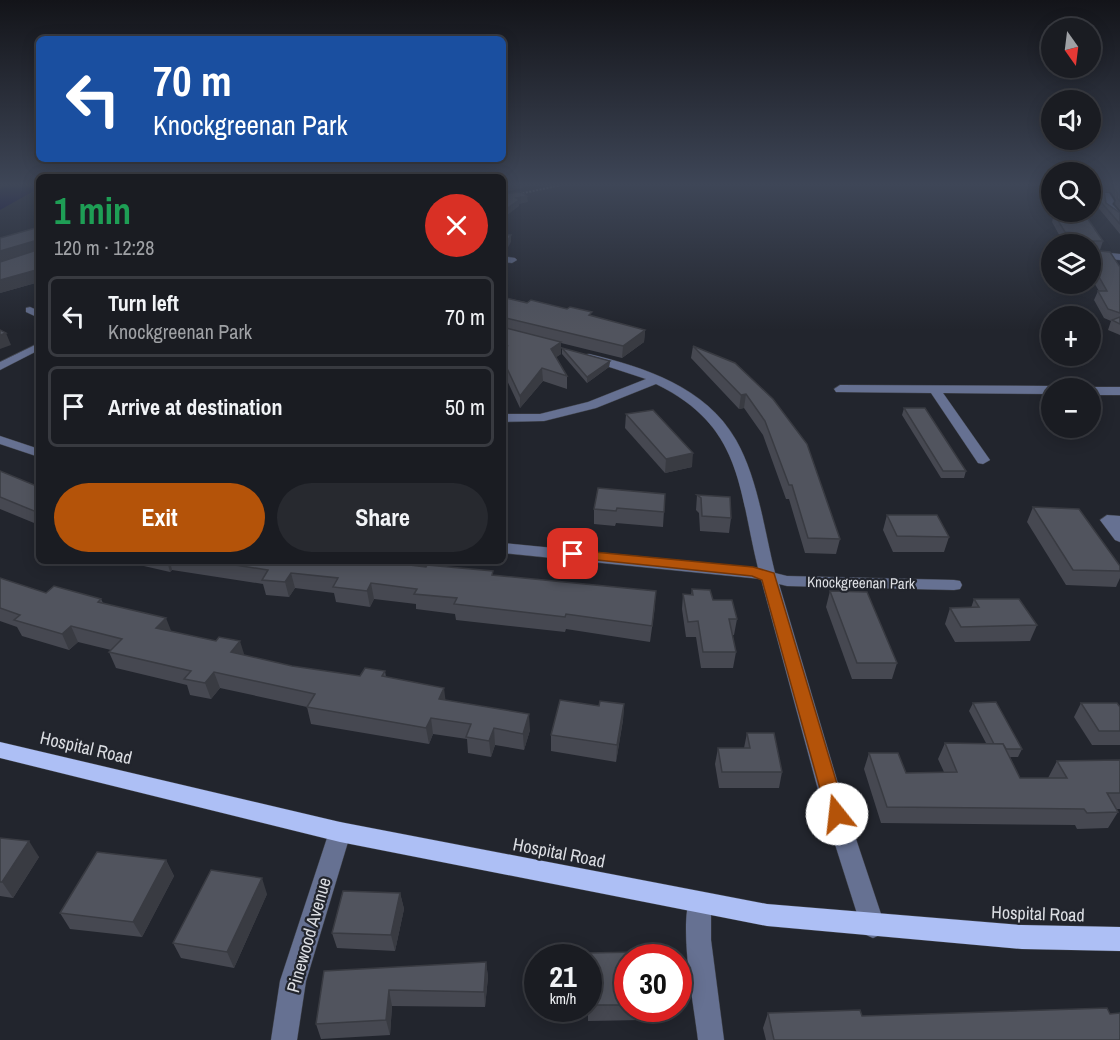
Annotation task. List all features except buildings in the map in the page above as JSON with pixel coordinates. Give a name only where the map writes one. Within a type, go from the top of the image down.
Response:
[{"type":"main road","name":"Hospital Road","points":[[0,750],[340,832],[767,915],[873,926],[1022,937],[1120,939]]},
{"type":"street","points":[[1101,255],[1120,257]]},
{"type":"street","points":[[0,367],[36,348]]},
{"type":"street","points":[[571,352],[624,366],[657,379],[695,399],[724,429],[739,462],[768,577],[849,858],[873,926]]},
{"type":"street","points":[[506,418],[540,418],[592,405],[657,379]]},
{"type":"street","points":[[840,388],[1041,390]]},
{"type":"street","points":[[935,390],[983,459]]},
{"type":"street","points":[[1101,391],[1120,390]]},
{"type":"street","points":[[0,440],[36,452]]},
{"type":"street","points":[[1120,521],[1107,520],[1120,537]]},
{"type":"street","name":"Knockgreenan Park","points":[[506,548],[753,572],[787,581],[954,585]]},
{"type":"street","name":"Pinewood Avenue","points":[[284,1040],[293,981],[340,832]]},
{"type":"street","points":[[699,903],[699,940],[711,1040]]},
{"type":"route","points":[[573,554],[753,572],[768,577],[837,814]]}]
